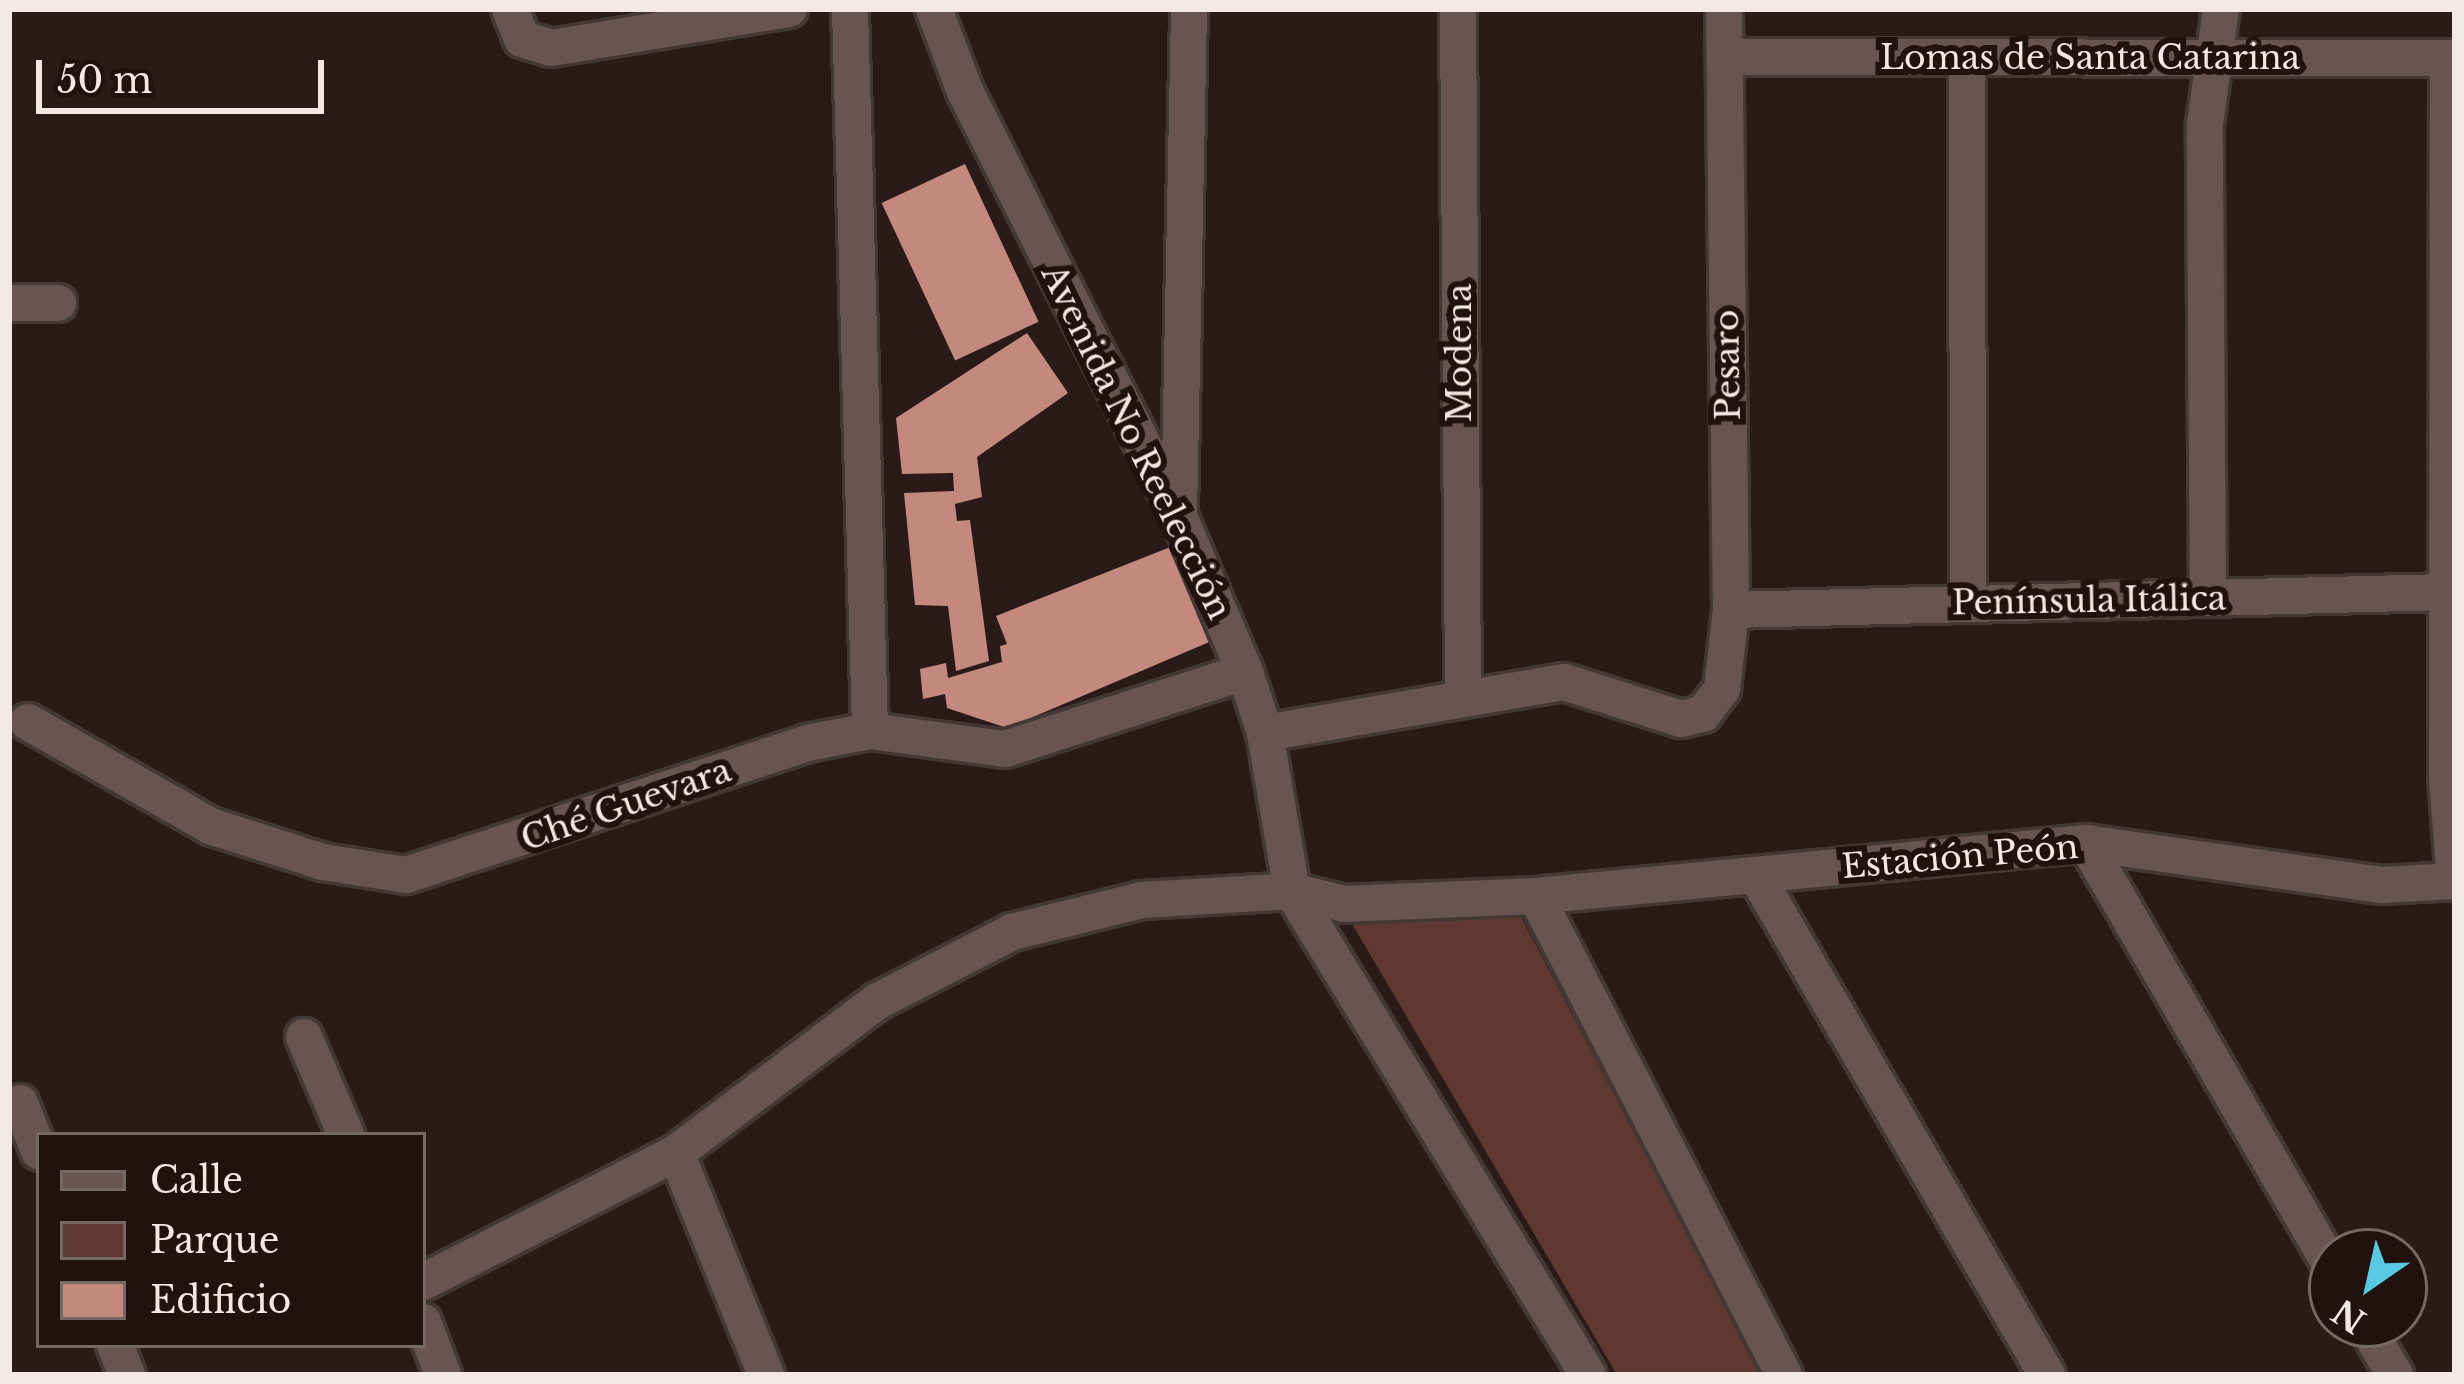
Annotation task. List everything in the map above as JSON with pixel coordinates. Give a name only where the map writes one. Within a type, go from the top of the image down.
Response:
[{"type":"street","points":[[510,9],[522,39],[551,48],[789,9]]},
{"type":"street","points":[[850,9],[870,731]]},
{"type":"street","name":"Avenida No Reelección","points":[[934,9],[965,91],[1179,516],[1245,672],[1265,734],[1292,891],[1588,1375]]},
{"type":"street","points":[[1179,516],[1189,9]]},
{"type":"street","name":"Modena","points":[[1458,9],[1462,698]]},
{"type":"street","name":"Pesaro","points":[[1462,698],[1564,682],[1681,719],[1703,714],[1730,667],[1724,9]]},
{"type":"street","points":[[2208,598],[2211,58],[2222,9]]},
{"type":"street","name":"Lomas de Santa Catarina","points":[[1726,56],[2451,58]]},
{"type":"street","points":[[1967,58],[1968,604]]},
{"type":"street","points":[[2451,58],[2453,308],[2447,592],[2455,882]]},
{"type":"street","points":[[9,303],[58,303]]},
{"type":"street","name":"Península Itálica","points":[[1731,610],[2447,592]]},
{"type":"street","name":"Ché Guevara","points":[[28,722],[210,826],[323,862],[406,875],[807,743],[870,731],[1005,749],[1245,672]]},
{"type":"street","points":[[1265,734],[1462,698]]},
{"type":"street","points":[[2086,843],[2309,1228]]},
{"type":"street","name":"Estación Peón","points":[[1536,896],[2086,843],[2382,885],[2455,882]]},
{"type":"street","points":[[1757,877],[2047,1375]]},
{"type":"street","points":[[426,1280],[676,1153],[878,1001],[1012,932],[1142,900],[1292,891],[1344,904],[1536,896],[1784,1375]]},
{"type":"street","points":[[304,1037],[345,1132]]},
{"type":"street","points":[[20,1103],[36,1143]]},
{"type":"street","points":[[676,1153],[766,1375]]},
{"type":"street","points":[[426,1330],[443,1375]]},
{"type":"street","points":[[2380,1348],[2395,1375]]},
{"type":"green space","points":[[1517,909],[1761,1375],[1617,1375],[1351,922]]},
{"type":"building","points":[[965,164],[1039,322],[955,361],[882,203]]},
{"type":"building","points":[[1027,333],[1068,393],[977,457],[982,497],[955,504],[957,521],[970,520],[989,661],[956,671],[948,606],[915,605],[904,493],[954,491],[953,473],[902,474],[896,418]]},
{"type":"building","points":[[1173,546],[1221,637],[1007,728],[947,708],[945,694],[923,699],[920,669],[946,663],[948,678],[1002,662],[1000,646],[1007,644],[996,616]]}]
